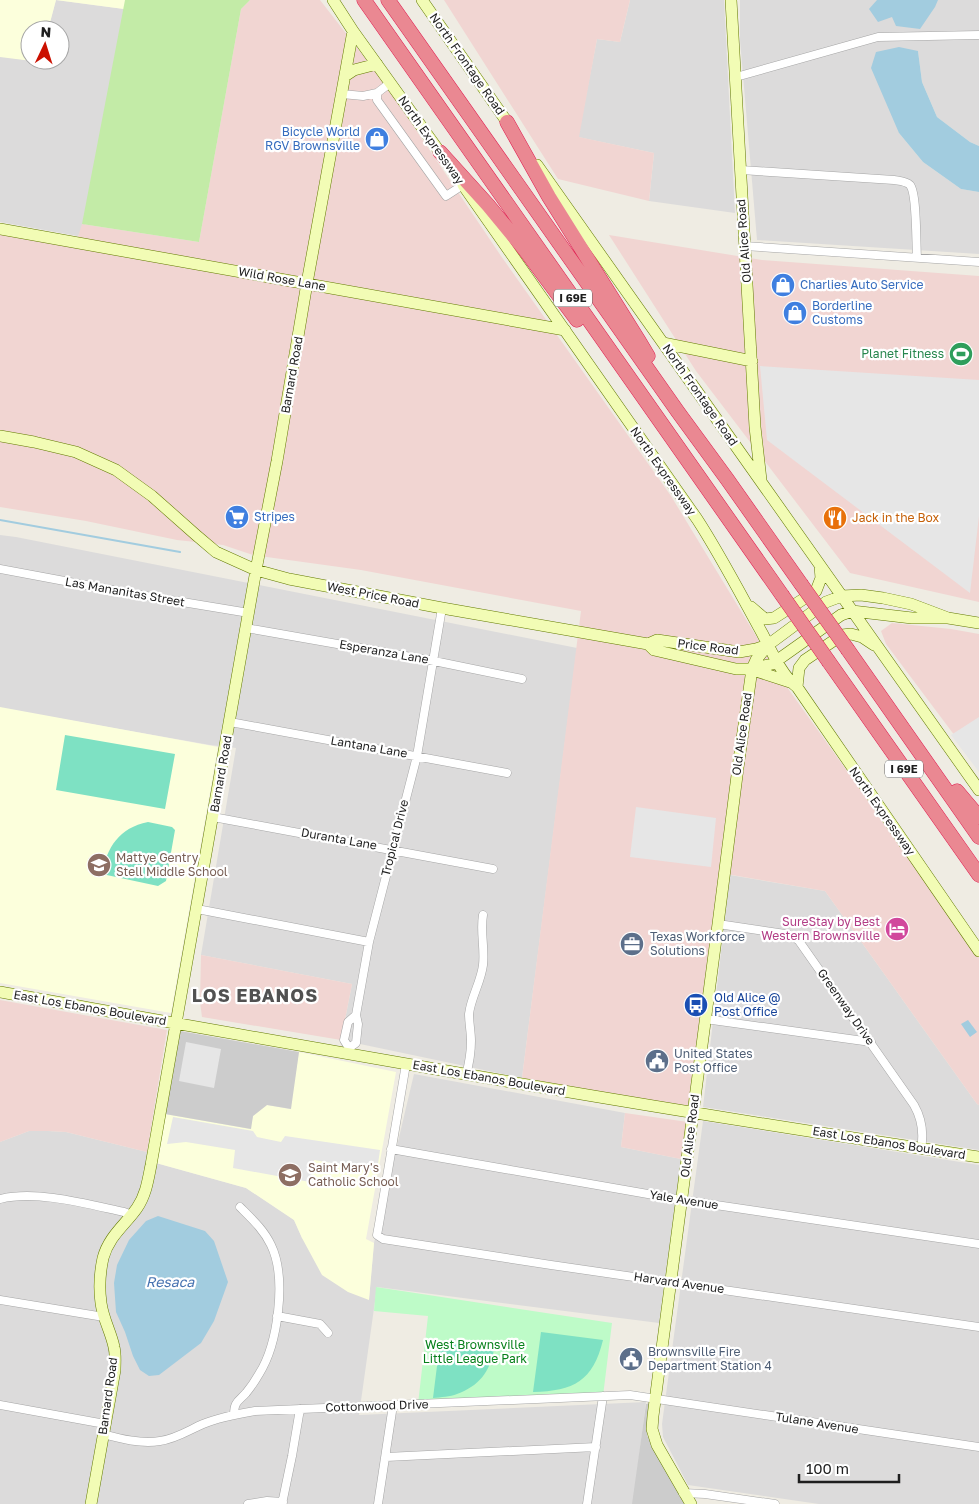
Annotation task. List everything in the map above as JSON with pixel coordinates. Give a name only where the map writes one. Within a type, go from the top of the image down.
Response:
[{"type":"highway","name":"North Expressway","points":[[364,0],[979,875]]},
{"type":"highway","name":"I 69E","points":[[388,0],[979,837]]},
{"type":"highway","points":[[507,122],[549,197],[639,341],[678,412]]},
{"type":"highway","points":[[440,152],[488,205],[525,250],[621,378],[656,417]]},
{"type":"highway","points":[[901,727],[979,817]]},
{"type":"street","name":"North Expressway","points":[[333,0],[712,542],[777,660],[979,951]]},
{"type":"street","name":"North Frontage Road","points":[[422,0],[979,790]]},
{"type":"street","name":"Old Alice Road","points":[[731,0],[744,246],[756,427],[762,482]]},
{"type":"street","name":"Barnard Road","points":[[91,1504],[115,1370],[115,1357],[111,1336],[104,1316],[100,1292],[103,1258],[111,1238],[132,1215],[141,1201],[147,1186],[353,31]]},
{"type":"street","points":[[736,77],[878,37],[979,35]]},
{"type":"street","points":[[345,76],[354,70],[377,64]]},
{"type":"street","points":[[342,94],[363,96],[378,93],[390,83]]},
{"type":"street","points":[[378,93],[378,100],[446,196],[463,184]]},
{"type":"street","points":[[741,170],[894,180],[907,183],[911,186],[914,197],[917,257]]},
{"type":"street","name":"Wild Rose Lane","points":[[0,229],[565,330]]},
{"type":"street","points":[[744,246],[979,262]]},
{"type":"street","points":[[663,343],[752,361]]},
{"type":"street","name":"West Price Road","points":[[0,436],[76,452],[116,470],[152,496],[216,552],[256,570],[289,579],[648,644],[654,650],[736,669],[752,669],[766,666],[841,615],[852,611]]},
{"type":"street","points":[[744,601],[765,619],[774,618],[816,590],[820,578],[820,566]]},
{"type":"street","name":"Las Mananitas Street","points":[[0,570],[249,613]]},
{"type":"street","points":[[829,576],[845,587],[911,604],[948,618]]},
{"type":"street","points":[[880,648],[862,636],[842,635],[805,660],[799,668],[794,685],[752,669],[756,660],[768,645],[826,602],[842,596],[861,595],[883,598]]},
{"type":"street","name":"Tropical Drive","points":[[349,1051],[344,1040],[348,1022],[356,1015],[369,942],[417,756],[442,608]]},
{"type":"street","points":[[852,611],[912,618],[948,618],[979,623]]},
{"type":"street","name":"Esperanza Lane","points":[[246,628],[434,661],[522,679]]},
{"type":"street","name":"Price Road","points":[[648,644],[657,640],[739,652],[768,645]]},
{"type":"street","name":"Old Alice Road","points":[[691,1504],[657,1445],[653,1436],[653,1423],[738,760],[752,669]]},
{"type":"street","name":"Lantana Lane","points":[[230,722],[507,773]]},
{"type":"street","name":"Duranta Lane","points":[[213,817],[493,868]]},
{"type":"street","points":[[197,909],[369,942]]},
{"type":"street","points":[[466,1075],[470,1061],[471,1042],[469,1012],[483,964],[481,934],[483,915]]},
{"type":"street","name":"Greenway Drive","points":[[718,924],[786,934],[793,936],[799,941],[918,1112],[922,1127],[921,1149]]},
{"type":"street","name":"East Los Ebanos Boulevard","points":[[0,992],[176,1024],[349,1051],[466,1075],[693,1113],[979,1157]]},
{"type":"street","points":[[705,1019],[871,1042]]},
{"type":"street","points":[[391,1149],[406,1064]]},
{"type":"street","name":"Yale Avenue","points":[[391,1149],[682,1200],[979,1244]]},
{"type":"street","name":"Harvard Avenue","points":[[391,1149],[377,1235],[379,1238],[550,1266],[979,1327]]},
{"type":"street","points":[[0,1199],[28,1196],[51,1198],[92,1205],[132,1215]]},
{"type":"street","points":[[234,1415],[234,1407],[238,1399],[250,1388],[266,1361],[273,1341],[277,1316],[279,1276],[276,1256],[272,1246],[262,1231],[240,1207]]},
{"type":"street","points":[[0,1300],[104,1316]]},
{"type":"street","points":[[277,1316],[320,1324],[328,1333]]},
{"type":"street","name":"Cottonwood Drive","points":[[0,1405],[104,1429],[126,1440],[152,1442],[181,1435],[215,1420],[255,1411],[630,1395],[656,1398]]},
{"type":"street","points":[[587,1504],[604,1396]]},
{"type":"street","name":"Tulane Avenue","points":[[656,1398],[979,1448]]},
{"type":"street","points":[[378,1504],[393,1405]]},
{"type":"street","points":[[248,1504],[267,1501],[283,1503],[300,1409]]},
{"type":"street","points":[[386,1457],[596,1447]]},
{"type":"street","points":[[683,1493],[705,1494],[775,1504]]},
{"type":"shaded area","points":[[0,0],[56,0],[51,20],[20,20],[20,60],[0,57]]},
{"type":"shaded area","points":[[56,0],[124,9],[85,224],[78,236],[0,222],[0,56],[20,59],[20,70],[70,70],[70,20],[51,20]]},
{"type":"shaded area","points":[[56,0],[126,0],[124,9]]},
{"type":"shaded area","points":[[250,0],[320,0],[383,81],[501,256],[671,496],[789,690],[979,955],[979,1105],[825,891],[720,873],[688,1107],[522,1078],[581,611],[361,570],[253,555],[223,545],[177,540],[86,521],[0,507],[0,233],[75,246],[82,224],[199,242],[241,9]]},
{"type":"shaded area","points":[[444,0],[630,0],[620,42],[597,39],[579,137],[654,153],[649,201],[558,179]]},
{"type":"shaded area","points":[[630,0],[724,0],[735,213],[649,201],[654,153],[578,137],[597,39],[620,42]]},
{"type":"shaded area","points":[[740,0],[979,0],[979,146],[970,142],[937,117],[922,82],[918,51],[899,133],[923,162],[961,189],[979,192],[979,254],[757,240],[740,40]]},
{"type":"shaded area","points":[[609,235],[762,260],[979,276],[979,602],[850,573],[696,371]]},
{"type":"shaded area","points":[[760,366],[979,380],[979,516],[970,593],[767,440]]},
{"type":"shaded area","points":[[0,535],[577,648],[522,1078],[341,1040],[352,984],[201,955],[236,748],[0,708]]},
{"type":"shaded area","points":[[892,623],[979,634],[979,768],[886,644],[881,631]]},
{"type":"shaded area","name":"Mattye Gentry Stell Middle School","points":[[0,707],[218,747],[171,1013],[0,983]]},
{"type":"shaded area","points":[[979,717],[979,772],[951,735]]},
{"type":"shaded area","points":[[636,807],[716,818],[711,867],[630,857]]},
{"type":"shaded area","points":[[730,875],[825,891],[979,1105],[979,1150],[703,1107]]},
{"type":"shaded area","points":[[201,955],[352,984],[341,1040],[202,1017],[200,1002]]},
{"type":"shaded area","points":[[0,1000],[167,1030],[147,1152],[66,1132],[29,1131],[0,1142]]},
{"type":"shaded area","points":[[180,1031],[299,1052],[291,1109],[267,1105],[253,1116],[251,1129],[165,1114]]},
{"type":"shaded area","points":[[186,1042],[221,1049],[214,1088],[179,1081]]},
{"type":"shaded area","name":"Saint Mary's Catholic School","points":[[299,1052],[396,1072],[366,1239],[374,1243],[369,1300],[348,1292],[322,1275],[294,1220],[246,1188],[156,1163],[165,1114],[250,1129],[253,1116],[267,1105],[290,1109]]},
{"type":"shaded area","points":[[414,1074],[625,1113],[621,1147],[681,1159],[659,1323],[377,1287],[359,1415],[646,1402],[633,1504],[0,1504],[0,1142],[29,1131],[66,1132],[147,1152],[156,1163],[246,1188],[294,1220],[302,1238],[369,1299],[374,1243]]},
{"type":"shaded area","points":[[625,1113],[688,1122],[681,1159],[621,1147]]},
{"type":"shaded area","points":[[173,1117],[253,1131],[257,1137],[281,1142],[285,1136],[380,1150],[377,1171],[314,1160],[310,1182],[233,1168],[235,1150],[186,1142],[167,1144]]},
{"type":"shaded area","points":[[703,1121],[979,1165],[979,1504],[819,1504],[688,1485],[663,1437],[662,1424]]},
{"type":"shaded area","points":[[650,1403],[647,1435],[685,1504],[632,1504],[646,1404]]},
{"type":"green space","points":[[125,0],[250,0],[241,9],[199,242],[82,224]]},
{"type":"green space","points":[[65,735],[175,754],[165,809],[56,790]]},
{"type":"green space","points":[[148,822],[172,827],[175,830],[166,881],[158,886],[102,874],[107,855],[116,840],[129,829]]},
{"type":"green space","name":"West Brownsville Little League Park","points":[[376,1287],[612,1323],[603,1396],[418,1404],[428,1316],[374,1311]]},
{"type":"green space","points":[[541,1332],[603,1340],[594,1365],[580,1381],[560,1389],[533,1392]]},
{"type":"green space","points":[[440,1342],[494,1349],[490,1365],[472,1387],[454,1395],[433,1398]]},
{"type":"water","points":[[877,0],[938,0],[920,29],[896,26],[892,17],[878,22],[869,9]]},
{"type":"water","points":[[899,47],[918,51],[922,82],[937,117],[970,142],[979,146],[979,192],[961,189],[923,162],[899,133],[871,68],[876,52]]},
{"type":"water","points":[[968,1020],[977,1032],[970,1037],[961,1024]]},
{"type":"water","name":"Resaca","points":[[158,1216],[205,1231],[214,1241],[228,1282],[214,1321],[201,1343],[159,1375],[149,1376],[140,1370],[116,1312],[114,1283],[117,1265],[129,1240],[146,1221]]},
{"type":"waterway","points":[[0,520],[180,552]]},
{"type":"place","name":"Bicycle World RGV Brownsville","points":[[377,139]]},
{"type":"place","name":"Charlies Auto Service","points":[[783,285]]},
{"type":"place","name":"Borderline Customs","points":[[795,313]]},
{"type":"place","name":"Planet Fitness","points":[[961,354]]},
{"type":"place","name":"Stripes","points":[[237,517]]},
{"type":"place","name":"Jack in the Box","points":[[835,518]]},
{"type":"place","name":"Mattye Gentry Stell Middle School","points":[[99,865]]},
{"type":"place","name":"SureStay by Best Western Brownsville","points":[[897,929]]},
{"type":"place","name":"Texas Workforce Solutions","points":[[632,944]]},
{"type":"place","name":"Old Alice @ Post Office","points":[[696,1005]]},
{"type":"place","name":"United States Post Office","points":[[657,1061]]},
{"type":"place","name":"Saint Mary's Catholic School","points":[[290,1175]]},
{"type":"place","name":"Brownsville Fire Department Station 4","points":[[631,1359]]},
{"type":"district","name":"LOS EBANOS","points":[[255,996]]}]
